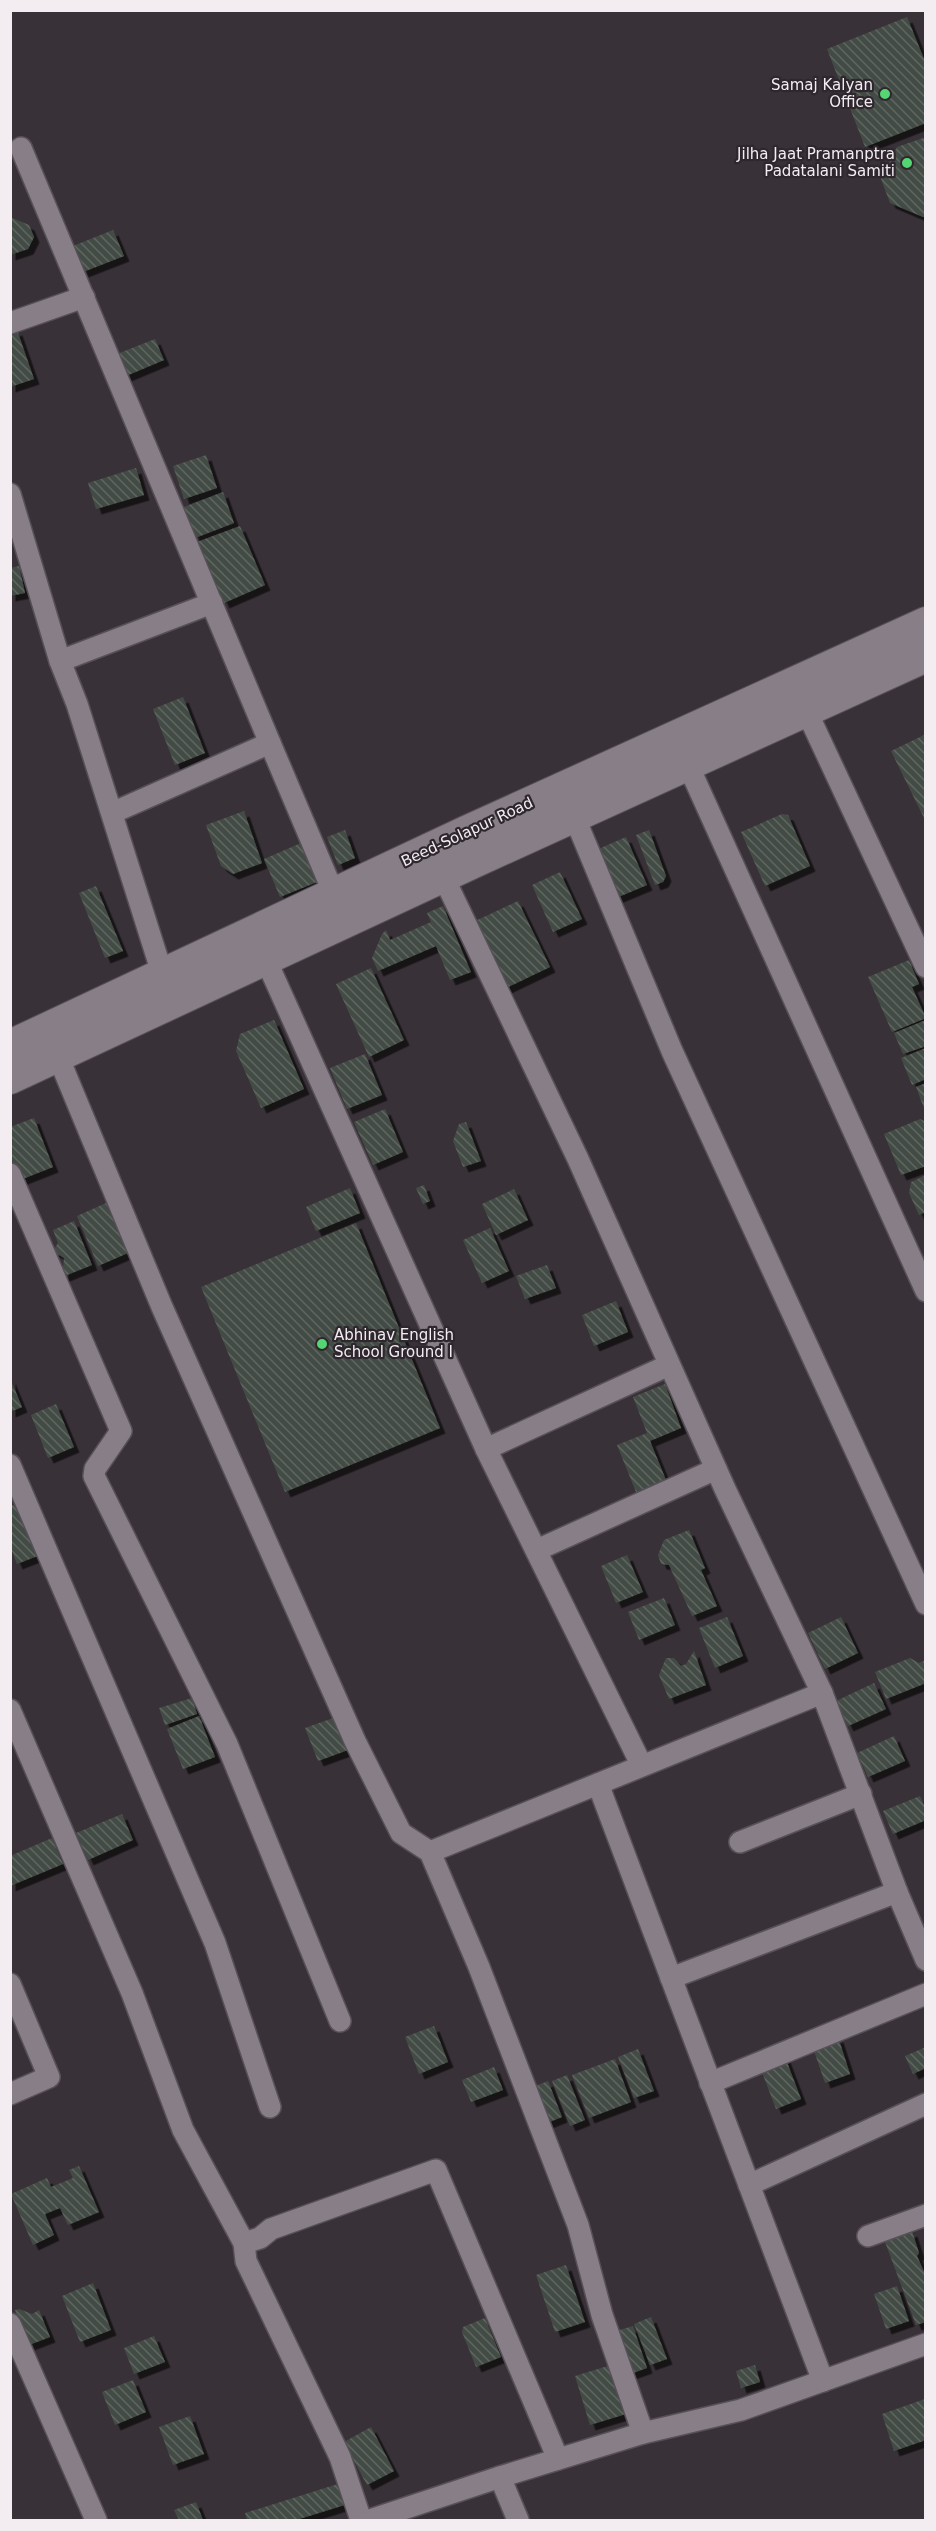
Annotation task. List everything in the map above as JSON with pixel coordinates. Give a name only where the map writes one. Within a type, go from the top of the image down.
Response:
[{"type":"main road","name":"Beed-Solapur Road","points":[[10,1046],[334,894],[926,623]]},
{"type":"main road","name":"Beed-Solapur Road","points":[[10,1078],[443,876],[926,656]]},
{"type":"street","points":[[21,148],[334,894]]},
{"type":"street","points":[[10,323],[84,297]]},
{"type":"street","points":[[10,494],[60,661],[112,813],[163,976]]},
{"type":"street","points":[[60,661],[212,603]]},
{"type":"street","points":[[806,710],[926,967]]},
{"type":"street","points":[[112,813],[270,743]]},
{"type":"street","points":[[688,765],[926,1291]]},
{"type":"street","points":[[574,816],[672,1051],[926,1604]]},
{"type":"street","points":[[443,876],[578,1160],[716,1469],[822,1693],[897,1892],[926,1960]]},
{"type":"street","points":[[266,960],[486,1449],[641,1764]]},
{"type":"street","points":[[56,1057],[62,1066],[162,1307],[355,1741],[401,1833],[430,1852],[479,1967],[579,2224],[602,2315],[644,2433]]},
{"type":"street","points":[[10,1174],[121,1431],[95,1469],[94,1476],[227,1744],[340,2021]]},
{"type":"street","points":[[486,1449],[669,1365]]},
{"type":"street","points":[[10,1465],[215,1943],[270,2107]]},
{"type":"street","points":[[537,1550],[716,1469]]},
{"type":"street","points":[[430,1852],[598,1784],[641,1764],[822,1693]]},
{"type":"street","points":[[10,1710],[132,1993],[183,2130],[244,2243],[246,2261],[340,2457],[362,2520]]},
{"type":"street","points":[[598,1784],[823,2381]]},
{"type":"street","points":[[740,1842],[861,1794]]},
{"type":"street","points":[[671,1978],[897,1892]]},
{"type":"street","points":[[10,1984],[49,2076],[10,2094]]},
{"type":"street","points":[[710,2083],[926,1994]]},
{"type":"street","points":[[749,2185],[926,2104]]},
{"type":"street","points":[[244,2243],[260,2238],[271,2229],[436,2170],[558,2459]]},
{"type":"street","points":[[868,2236],[926,2215]]},
{"type":"street","points":[[10,2324],[96,2520]]},
{"type":"street","points":[[379,2519],[500,2477],[644,2433],[741,2410],[924,2349]]},
{"type":"street","points":[[500,2477],[518,2520]]},
{"type":"building","name":"Samaj Kalyan Office","points":[[907,17],[926,64],[926,123],[865,147],[827,49]]},
{"type":"building","name":"Jilha Jaat Pramanptra Padatalani Samiti","points":[[926,137],[926,217],[923,217],[890,203],[881,179],[897,147]]},
{"type":"building","points":[[10,217],[29,225],[34,237],[28,249],[10,255]]},
{"type":"building","points":[[113,230],[124,256],[83,272],[73,246]]},
{"type":"building","points":[[17,330],[34,379],[10,387],[10,332]]},
{"type":"building","points":[[155,339],[164,360],[126,376],[117,354]]},
{"type":"building","points":[[206,455],[217,488],[184,499],[173,466]]},
{"type":"building","points":[[136,468],[144,495],[96,509],[88,483]]},
{"type":"building","points":[[223,492],[234,523],[195,538],[184,507]]},
{"type":"building","points":[[240,526],[265,585],[224,603],[197,542]]},
{"type":"building","points":[[19,566],[25,593],[10,596],[10,568]]},
{"type":"building","points":[[183,697],[205,753],[175,765],[153,709]]},
{"type":"building","points":[[926,734],[926,822],[891,751]]},
{"type":"building","points":[[244,811],[262,863],[233,874],[221,866],[206,825]]},
{"type":"building","points":[[782,814],[788,815],[810,866],[765,886],[741,832]]},
{"type":"building","points":[[345,830],[355,858],[338,865],[327,837]]},
{"type":"building","points":[[649,830],[666,876],[663,882],[655,885],[636,835]]},
{"type":"building","points":[[626,837],[647,885],[616,898],[596,850]]},
{"type":"building","points":[[301,843],[317,882],[280,897],[264,859]]},
{"type":"building","points":[[560,872],[582,919],[553,932],[532,885]]},
{"type":"building","points":[[96,886],[123,951],[105,958],[79,893]]},
{"type":"building","points":[[518,901],[550,967],[504,989],[473,922]]},
{"type":"building","points":[[443,906],[471,972],[450,980],[436,946],[378,971],[372,958],[386,930],[390,940],[431,922],[427,913]]},
{"type":"building","points":[[909,960],[919,984],[912,987],[926,1018],[892,1032],[868,977]]},
{"type":"building","points":[[371,968],[404,1040],[369,1057],[336,984]]},
{"type":"building","points":[[274,1020],[304,1089],[261,1108],[236,1051],[240,1034]]},
{"type":"building","points":[[926,1020],[926,1046],[903,1054],[894,1033]]},
{"type":"building","points":[[926,1048],[926,1079],[912,1085],[901,1058]]},
{"type":"building","points":[[365,1054],[382,1095],[347,1109],[330,1068]]},
{"type":"building","points":[[926,1083],[926,1111],[925,1111],[916,1087]]},
{"type":"building","points":[[385,1109],[403,1152],[373,1165],[354,1122]]},
{"type":"building","points":[[34,1118],[53,1167],[20,1180],[10,1156],[10,1127]]},
{"type":"building","points":[[920,1119],[926,1122],[926,1166],[901,1175],[884,1134]]},
{"type":"building","points":[[466,1122],[481,1161],[463,1167],[453,1141],[459,1124]]},
{"type":"building","points":[[926,1175],[926,1212],[919,1215],[909,1193],[911,1182]]},
{"type":"building","points":[[424,1185],[430,1201],[423,1204],[416,1188]]},
{"type":"building","points":[[350,1188],[360,1213],[316,1231],[306,1207]]},
{"type":"building","points":[[514,1189],[528,1220],[496,1235],[482,1204]]},
{"type":"building","points":[[106,1203],[128,1253],[98,1266],[77,1216]]},
{"type":"building","points":[[74,1221],[92,1265],[62,1277],[64,1258],[53,1251],[58,1243],[53,1230]]},
{"type":"building","points":[[356,1223],[440,1428],[285,1492],[201,1287]]},
{"type":"building","points":[[490,1228],[509,1271],[482,1283],[463,1240]]},
{"type":"building","points":[[547,1265],[556,1288],[525,1299],[516,1276]]},
{"type":"building","points":[[616,1301],[628,1332],[594,1346],[582,1315]]},
{"type":"building","points":[[10,1378],[22,1407],[10,1412]]},
{"type":"building","points":[[665,1384],[681,1428],[650,1441],[666,1480],[636,1492],[617,1445],[647,1433],[633,1397]]},
{"type":"building","points":[[56,1404],[74,1447],[48,1458],[31,1415]]},
{"type":"building","points":[[21,1502],[40,1555],[17,1564],[10,1546],[10,1506]]},
{"type":"building","points":[[689,1530],[705,1568],[701,1570],[717,1606],[692,1616],[669,1565],[661,1564],[658,1555],[664,1540]]},
{"type":"building","points":[[627,1555],[643,1592],[616,1603],[601,1566]]},
{"type":"building","points":[[664,1598],[675,1625],[639,1640],[628,1612]]},
{"type":"building","points":[[727,1617],[743,1656],[715,1668],[699,1628]]},
{"type":"building","points":[[841,1617],[858,1653],[825,1669],[808,1633]]},
{"type":"building","points":[[694,1651],[706,1685],[669,1699],[659,1675],[666,1658],[674,1658],[681,1666],[686,1664]]},
{"type":"building","points":[[910,1658],[919,1663],[926,1660],[926,1683],[886,1699],[875,1672]]},
{"type":"building","points":[[874,1683],[886,1709],[848,1726],[836,1701]]},
{"type":"building","points":[[192,1698],[197,1714],[165,1725],[159,1708]]},
{"type":"building","points":[[199,1716],[215,1757],[183,1769],[167,1729]]},
{"type":"building","points":[[336,1717],[348,1750],[318,1761],[305,1728]]},
{"type":"building","points":[[894,1736],[905,1761],[868,1777],[857,1753]]},
{"type":"building","points":[[920,1796],[926,1809],[926,1820],[893,1834],[883,1811]]},
{"type":"building","points":[[122,1814],[133,1840],[88,1860],[76,1833]]},
{"type":"building","points":[[52,1838],[63,1864],[10,1886],[10,1856]]},
{"type":"building","points":[[434,2026],[448,2062],[419,2074],[405,2037]]},
{"type":"building","points":[[838,2037],[850,2074],[825,2083],[812,2045]]},
{"type":"building","points":[[926,2047],[926,2068],[913,2074],[905,2056]]},
{"type":"building","points":[[638,2049],[654,2091],[634,2098],[618,2057]]},
{"type":"building","points":[[785,2057],[801,2099],[776,2109],[760,2067]]},
{"type":"building","points":[[615,2059],[631,2102],[589,2118],[572,2075]]},
{"type":"building","points":[[494,2067],[503,2090],[471,2102],[462,2080]]},
{"type":"building","points":[[567,2075],[585,2120],[570,2126],[552,2081]]},
{"type":"building","points":[[548,2081],[562,2117],[547,2123],[533,2087]]},
{"type":"building","points":[[79,2166],[99,2212],[68,2225],[60,2208],[45,2214],[54,2235],[33,2245],[11,2194],[47,2178],[51,2187],[73,2178],[69,2170]]},
{"type":"building","points":[[912,2231],[919,2253],[917,2256],[926,2276],[926,2322],[916,2325],[885,2242]]},
{"type":"building","points":[[566,2265],[585,2322],[555,2332],[536,2275]]},
{"type":"building","points":[[93,2283],[111,2330],[80,2342],[62,2296]]},
{"type":"building","points":[[897,2286],[909,2321],[886,2329],[874,2294]]},
{"type":"building","points":[[19,2309],[32,2314],[39,2310],[50,2337],[29,2345],[15,2310]]},
{"type":"building","points":[[651,2317],[667,2359],[650,2365],[634,2324]]},
{"type":"building","points":[[485,2318],[501,2357],[476,2367],[462,2332],[463,2327]]},
{"type":"building","points":[[633,2326],[647,2368],[630,2374],[616,2331]]},
{"type":"building","points":[[154,2336],[165,2362],[134,2374],[124,2348]]},
{"type":"building","points":[[611,2365],[626,2414],[590,2425],[575,2376]]},
{"type":"building","points":[[755,2365],[760,2382],[741,2388],[736,2371]]},
{"type":"building","points":[[133,2380],[146,2412],[115,2425],[102,2392]]},
{"type":"building","points":[[925,2399],[926,2440],[894,2451],[882,2414]]},
{"type":"building","points":[[190,2416],[204,2454],[173,2465],[159,2427]]},
{"type":"building","points":[[371,2427],[394,2471],[367,2485],[344,2442]]},
{"type":"building","points":[[341,2483],[348,2504],[296,2520],[247,2520],[245,2513]]},
{"type":"building","points":[[196,2502],[203,2520],[179,2520],[174,2510]]},
{"type":"place","name":"Samaj Kalyan Office","points":[[885,94]]},
{"type":"place","name":"Jilha Jaat Pramanptra Padatalani Samiti","points":[[907,163]]},
{"type":"place","name":"Abhinav English School Ground I","points":[[322,1344]]}]
